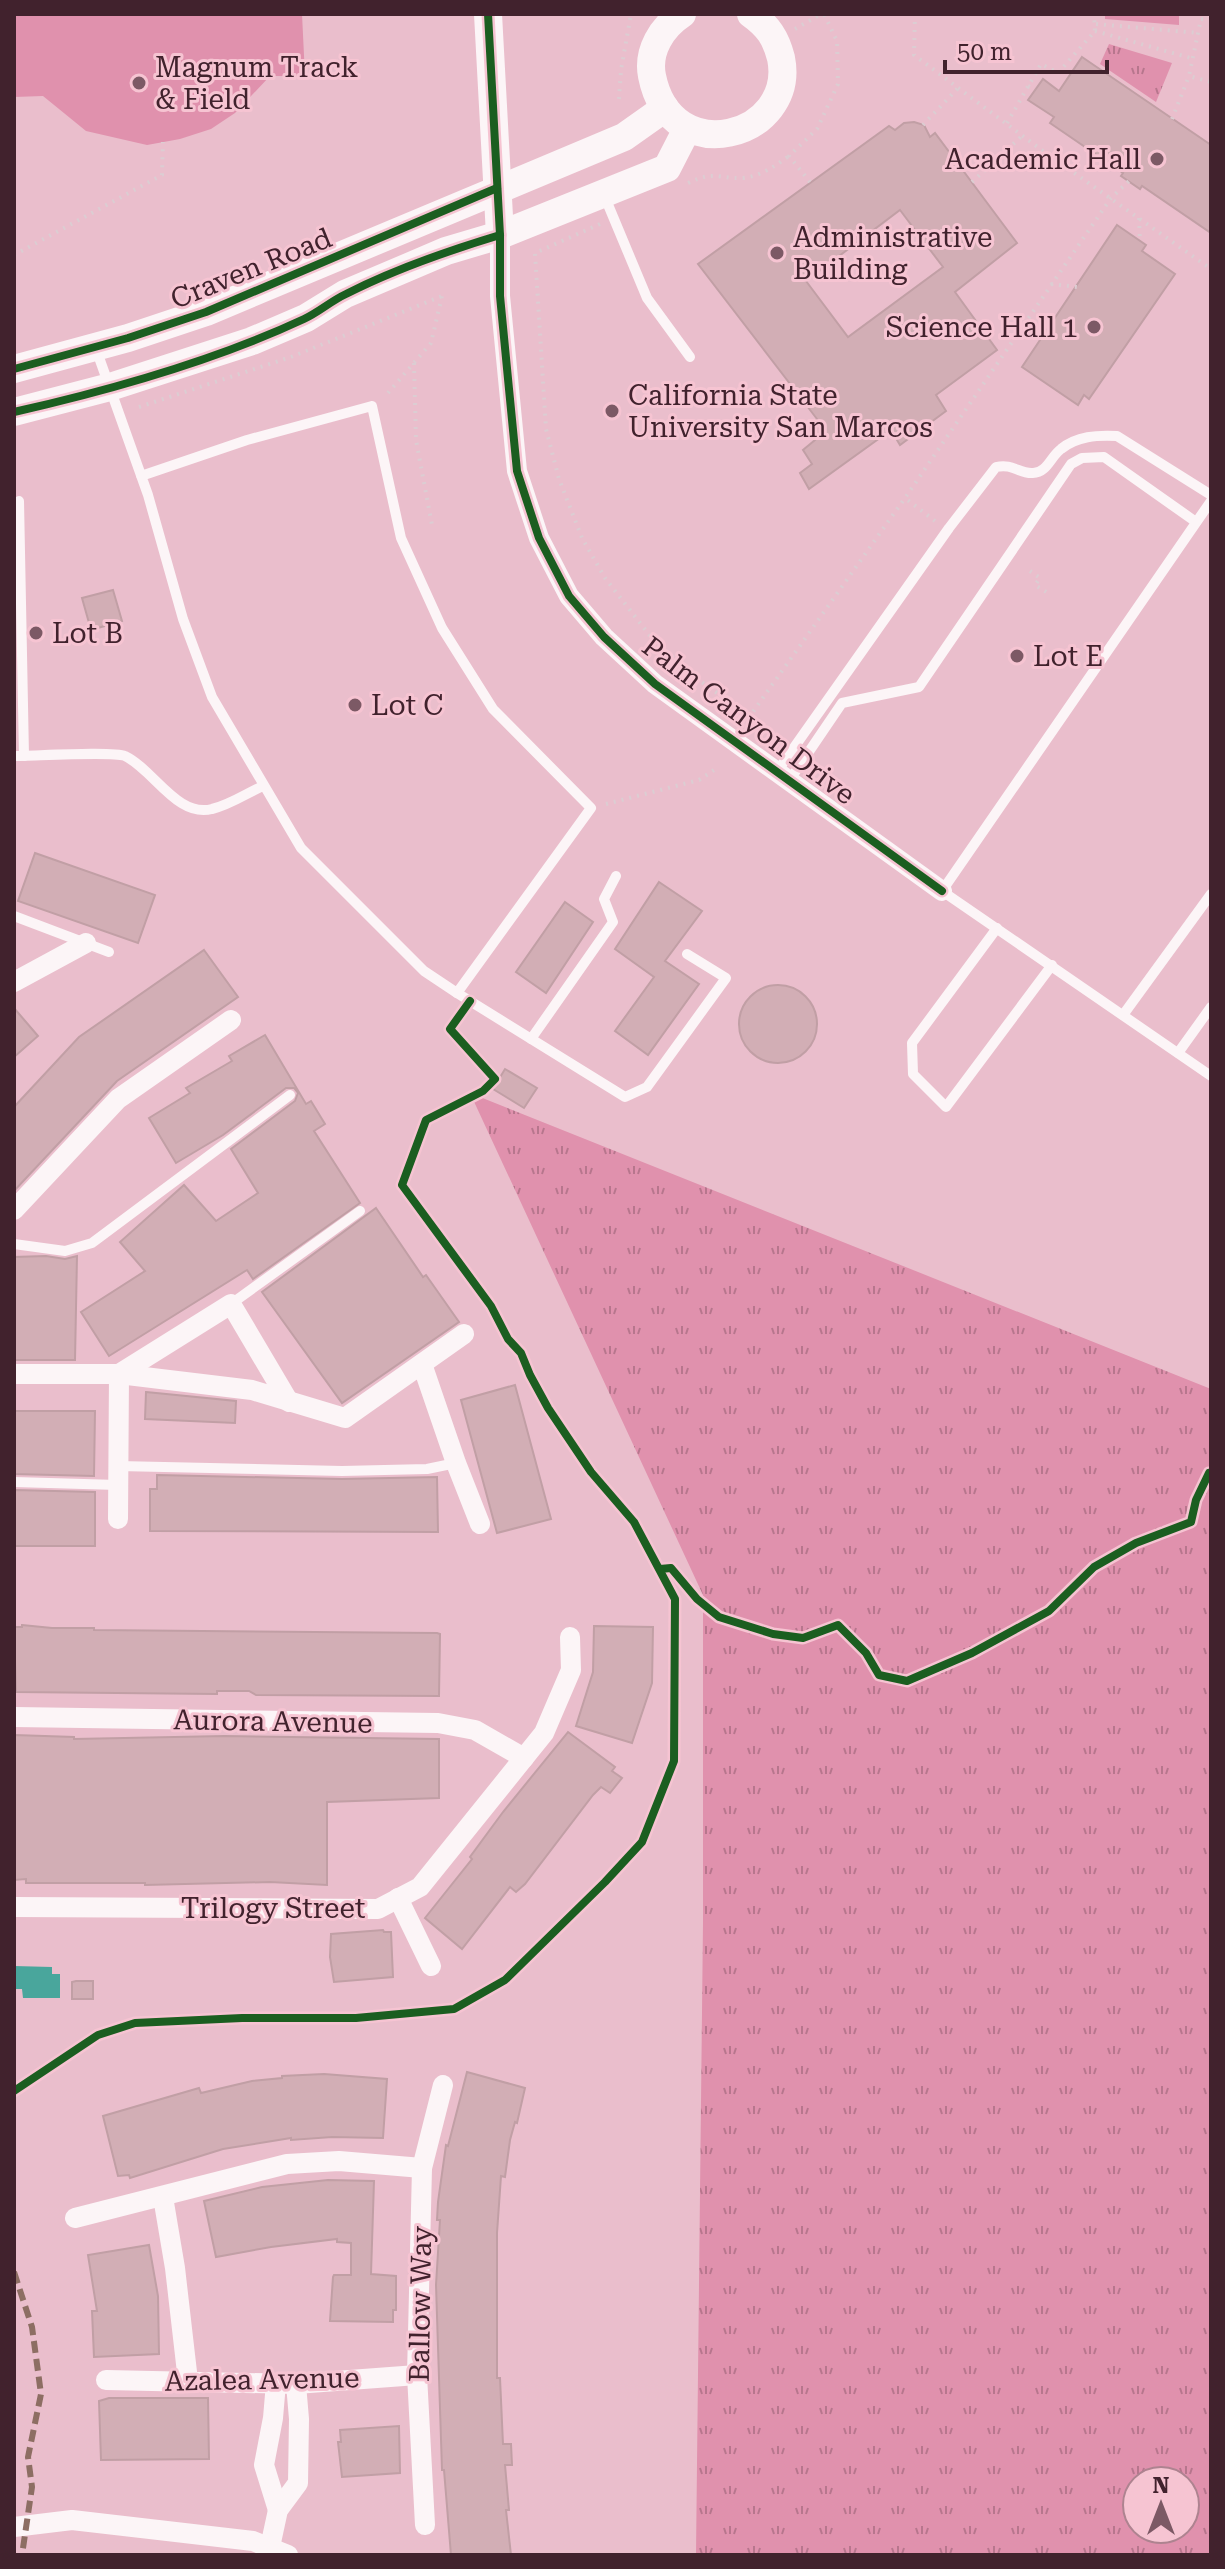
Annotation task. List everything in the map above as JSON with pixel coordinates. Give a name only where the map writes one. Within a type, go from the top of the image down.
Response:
[{"type":"main road","points":[[488,14],[500,235]]},
{"type":"main road","points":[[682,14],[670,22],[655,44],[650,69],[655,94],[687,129],[714,136],[742,130],[763,115],[778,94],[783,69],[776,40],[763,22],[751,14]]},
{"type":"main road","name":"Craven Road","points":[[14,369],[206,312],[624,137],[665,108]]},
{"type":"main road","points":[[14,412],[110,387],[252,341],[306,318],[345,294],[446,251],[609,205],[667,168],[687,129]]},
{"type":"street","name":"Palm Canyon Drive","points":[[500,235],[500,296],[517,471],[539,538],[569,596],[604,637],[655,684],[942,891]]},
{"type":"street","points":[[14,982],[86,943]]},
{"type":"street","points":[[14,1210],[118,1099],[231,1020]]},
{"type":"street","points":[[119,1374],[231,1304],[289,1402]]},
{"type":"street","points":[[14,1374],[119,1374],[252,1390],[345,1418],[464,1334]]},
{"type":"street","points":[[422,1364],[480,1524]]},
{"type":"street","points":[[118,1519],[119,1374]]},
{"type":"street","name":"Trilogy Street","points":[[14,1907],[378,1909],[420,1887],[544,1733],[571,1670],[570,1637]]},
{"type":"street","name":"Aurora Avenue","points":[[14,1717],[438,1723],[475,1730],[524,1758]]},
{"type":"street","points":[[398,1898],[431,1966]]},
{"type":"street","name":"Ballow Way","points":[[425,2525],[417,2375],[422,2168],[443,2085]]},
{"type":"street","points":[[75,2218],[287,2164],[339,2161],[422,2168]]},
{"type":"street","points":[[163,2197],[188,2381]]},
{"type":"street","name":"Azalea Avenue","points":[[106,2380],[286,2384],[417,2375]]},
{"type":"street","points":[[14,2527],[72,2520],[253,2541],[279,2551],[278,2510],[264,2465],[286,2384]]},
{"type":"street","points":[[278,2510],[298,2483],[299,2442],[286,2384]]},
{"type":"street","points":[[269,2441],[299,2442]]},
{"type":"lane","points":[[609,205],[647,298],[690,357]]},
{"type":"lane","points":[[95,347],[141,476],[183,619],[212,697],[301,848],[424,971],[625,1097],[647,1087],[726,978],[687,954]]},
{"type":"lane","points":[[141,476],[247,440],[372,406],[401,538],[442,628],[493,709],[591,808],[457,993]]},
{"type":"lane","points":[[783,777],[949,528],[996,467],[1006,465],[1031,474],[1043,470],[1059,449],[1078,439],[1117,436],[1211,498],[942,891]]},
{"type":"lane","points":[[783,777],[842,703],[919,687],[1071,464],[1082,458],[1104,457],[1196,522]]},
{"type":"lane","points":[[19,501],[19,756],[123,755],[147,770],[179,802],[195,809],[211,809],[263,786]]},
{"type":"lane","points":[[531,1039],[613,922],[604,899],[616,876]]},
{"type":"lane","name":"Palm Canyon Drive","points":[[942,891],[1211,1076]]},
{"type":"lane","points":[[1123,1015],[1211,894]]},
{"type":"lane","points":[[14,916],[109,952]]},
{"type":"lane","points":[[997,928],[912,1043],[913,1074],[946,1107],[1052,965]]},
{"type":"lane","points":[[1178,1053],[1211,1007]]},
{"type":"lane","points":[[14,1244],[65,1251],[92,1243],[290,1095]]},
{"type":"lane","points":[[231,1304],[360,1211]]},
{"type":"lane","points":[[14,1482],[118,1476],[427,1469],[456,1463]]},
{"type":"path","points":[[619,99],[631,14]]},
{"type":"path","points":[[680,187],[707,175],[745,178],[768,171],[817,129],[838,84],[837,41],[823,14],[776,40]]},
{"type":"path","points":[[915,14],[914,55],[1211,269]]},
{"type":"path","points":[[1007,123],[1041,64],[1058,73],[1095,31],[1094,14]]},
{"type":"path","points":[[1172,119],[1194,59],[1201,16],[1211,20]]},
{"type":"path","points":[[1096,24],[1199,33]]},
{"type":"path","points":[[1095,31],[1194,59]]},
{"type":"path","points":[[1189,76],[1211,82]]},
{"type":"path","points":[[1028,86],[1035,90]]},
{"type":"path","points":[[923,125],[958,88]]},
{"type":"path","points":[[972,182],[1023,135]]},
{"type":"path","points":[[14,255],[162,175],[163,142]]},
{"type":"path","points":[[789,156],[810,182]]},
{"type":"path","points":[[609,205],[535,253],[546,429],[559,479],[582,538],[628,611],[693,676],[750,716],[905,498],[1111,198],[1129,181]]},
{"type":"path","points":[[1139,218],[1140,241]]},
{"type":"path","points":[[1051,284],[1077,287]]},
{"type":"path","points":[[139,407],[291,357],[442,296],[431,343],[388,393]]},
{"type":"path","points":[[414,363],[416,440],[432,525]]},
{"type":"path","points":[[905,498],[943,527]]},
{"type":"path","points":[[1030,571],[1040,578],[1035,585],[1048,593]]},
{"type":"path","points":[[591,808],[699,780],[717,768]]},
{"type":"green space","name":"Magnum Track & Field","points":[[14,14],[302,14],[305,76],[270,76],[235,113],[211,129],[147,145],[86,131],[43,96],[14,97]]},
{"type":"green space","points":[[1105,14],[1179,14],[1179,25],[1105,19]]},
{"type":"green space","points":[[1109,44],[1172,63],[1156,102],[1100,64]]},
{"type":"green space","points":[[470,1093],[1211,1389],[1211,2555],[696,2555],[703,1595]]},
{"type":"shaded area","points":[[14,1966],[52,1967],[52,1974],[60,1974],[60,1998],[23,1998],[22,1989],[14,1989]]},
{"type":"building","name":"Academic Hall","points":[[1082,57],[1211,145],[1211,233],[1142,186],[1140,189],[1121,176],[1123,173],[1050,123],[1054,117],[1028,100],[1043,79],[1059,91]]},
{"type":"building","name":"Administrative Building","points":[[904,123],[924,125],[930,137],[935,133],[1017,243],[955,292],[997,350],[936,395],[946,411],[900,445],[891,430],[809,489],[800,473],[812,464],[803,450],[815,440],[808,427],[817,419],[698,264],[889,126],[895,130]],"holes":[[[900,210],[943,267],[848,337],[806,281]]]},
{"type":"building","name":"Science Hall 1","points":[[1117,225],[1146,245],[1142,251],[1175,274],[1089,399],[1084,395],[1078,405],[1022,367]]},
{"type":"building","points":[[113,590],[122,621],[91,630],[82,598]]},
{"type":"building","points":[[35,853],[155,895],[138,943],[18,901]]},
{"type":"building","points":[[659,882],[702,911],[665,961],[699,984],[648,1055],[615,1031],[654,977],[615,949]]},
{"type":"building","points":[[565,902],[593,922],[546,993],[516,972]]},
{"type":"building","points":[[204,950],[238,997],[117,1081],[14,1191],[14,1107],[79,1037]]},
{"type":"building","points":[[778,985],[793,988],[806,996],[814,1009],[817,1024],[814,1039],[806,1052],[793,1060],[778,1063],[763,1060],[750,1052],[742,1039],[739,1024],[742,1009],[750,996],[763,988]]},
{"type":"building","points":[[14,1008],[38,1036],[14,1057]]},
{"type":"building","points":[[265,1035],[306,1104],[311,1101],[325,1124],[314,1131],[360,1203],[253,1279],[247,1270],[109,1356],[81,1312],[145,1271],[120,1242],[184,1185],[216,1221],[258,1193],[231,1149],[295,1101],[298,1093],[294,1088],[286,1088],[223,1135],[176,1163],[149,1118],[190,1093],[186,1088],[232,1061],[229,1056]]},
{"type":"building","points":[[505,1069],[537,1088],[524,1108],[493,1089]]},
{"type":"building","points":[[376,1208],[423,1277],[426,1275],[459,1322],[342,1403],[262,1292]]},
{"type":"building","points":[[77,1256],[75,1360],[14,1360],[14,1257],[65,1259]]},
{"type":"building","points":[[515,1385],[551,1519],[497,1533],[461,1400]]},
{"type":"building","points":[[146,1392],[236,1401],[235,1423],[145,1419]]},
{"type":"building","points":[[14,1411],[95,1411],[94,1476],[14,1474]]},
{"type":"building","points":[[157,1475],[342,1479],[437,1477],[438,1532],[150,1531],[150,1489],[157,1489]]},
{"type":"building","points":[[14,1490],[95,1492],[95,1546],[14,1546]]},
{"type":"building","points":[[594,1626],[653,1627],[652,1683],[632,1743],[576,1726],[593,1672]]},
{"type":"building","points":[[14,1627],[94,1630],[437,1633],[440,1634],[439,1696],[256,1695],[249,1691],[217,1691],[217,1694],[16,1692]]},
{"type":"building","points":[[568,1732],[615,1767],[612,1771],[622,1778],[610,1793],[601,1787],[593,1795],[525,1884],[516,1892],[510,1887],[462,1949],[425,1918],[472,1859],[470,1857],[503,1812]]},
{"type":"building","points":[[14,1735],[74,1739],[225,1736],[439,1739],[439,1798],[327,1802],[327,1885],[270,1882],[145,1885],[26,1883],[26,1879],[14,1880]]},
{"type":"building","points":[[391,1932],[393,1977],[334,1982],[330,1957],[331,1934]]},
{"type":"building","points":[[93,1981],[93,1999],[72,1999],[72,1982]]},
{"type":"building","points":[[467,2072],[525,2088],[510,2140],[505,2177],[501,2176],[497,2233],[497,2378],[500,2378],[503,2444],[511,2444],[512,2465],[505,2465],[511,2555],[451,2555],[442,2470],[436,2285],[440,2220],[437,2220],[438,2202],[446,2145]]},
{"type":"building","points":[[324,2074],[387,2079],[383,2138],[291,2138],[223,2149],[130,2178],[129,2175],[118,2176],[103,2116],[199,2088],[201,2093],[282,2076]]},
{"type":"building","points":[[328,2180],[374,2181],[371,2274],[396,2276],[393,2322],[330,2321],[333,2277],[351,2275],[351,2243],[337,2242],[337,2239],[216,2257],[204,2201],[262,2187]]},
{"type":"building","points":[[149,2245],[158,2296],[159,2354],[94,2357],[92,2311],[97,2311],[88,2255]]},
{"type":"building","points":[[109,2398],[208,2398],[209,2459],[101,2460],[99,2401]]},
{"type":"building","points":[[399,2426],[400,2473],[342,2477],[338,2442],[341,2442],[340,2430]]},
{"type":"marked path","points":[[14,2272],[32,2327],[41,2394],[28,2457],[32,2487],[22,2555]]},
{"type":"cycle path","points":[[488,14],[500,235],[500,296],[517,471],[539,538],[569,596],[604,637],[655,684],[942,891]]},
{"type":"cycle path","points":[[14,369],[128,338],[206,312],[497,188]]},
{"type":"cycle path","points":[[14,412],[125,384],[234,348],[304,319],[383,276],[500,235]]},
{"type":"cycle path","points":[[14,2091],[98,2035],[135,2023],[242,2018],[356,2018],[454,2009],[505,1980],[642,1842],[674,1761],[675,1599],[634,1522],[591,1472],[548,1408],[521,1353],[508,1339],[491,1306],[402,1185],[426,1120],[483,1091],[495,1079],[450,1029],[470,1001]]},
{"type":"cycle path","points":[[660,1569],[671,1568],[697,1599],[719,1617],[773,1634],[803,1638],[838,1625],[866,1653],[879,1675],[907,1681],[972,1653],[1049,1611],[1094,1567],[1136,1543],[1191,1522],[1196,1500],[1211,1474]]},
{"type":"place","name":"Magnum Track & Field","points":[[139,83]]},
{"type":"place","name":"Academic Hall","points":[[1157,159]]},
{"type":"place","name":"Administrative Building","points":[[777,253]]},
{"type":"place","name":"Science Hall 1","points":[[1094,327]]},
{"type":"place","name":"California State University San Marcos","points":[[612,411]]},
{"type":"place","name":"Lot B","points":[[36,633]]},
{"type":"place","name":"Lot E","points":[[1017,656]]},
{"type":"place","name":"Lot C","points":[[355,705]]}]
